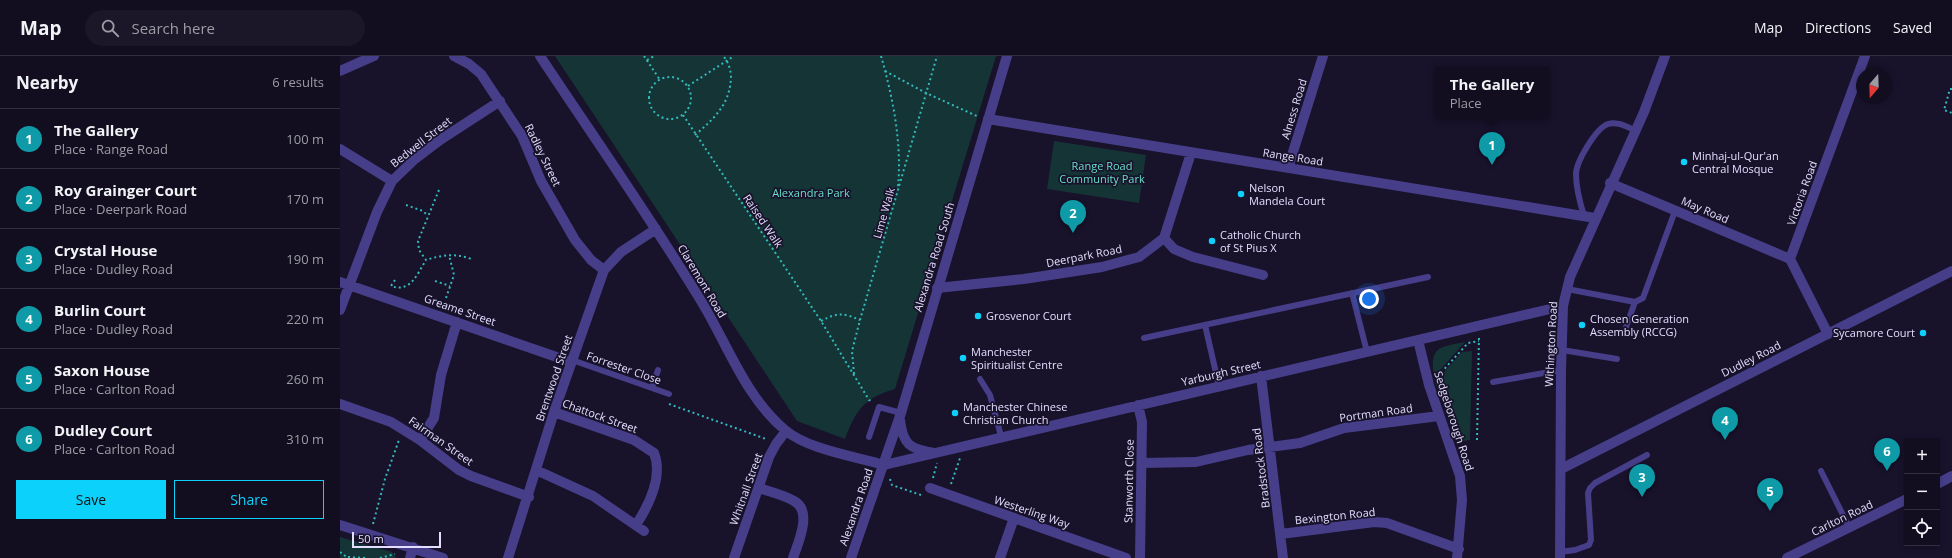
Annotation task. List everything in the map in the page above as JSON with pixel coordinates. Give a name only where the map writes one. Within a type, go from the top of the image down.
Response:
[{"type":"street","points":[[340,71],[374,56]]},
{"type":"street","name":"Radley Street","points":[[454,56],[469,64],[481,74],[500,101],[522,136],[541,181],[565,223],[591,260],[604,270]]},
{"type":"street","name":"Claremont Road","points":[[540,56],[656,229],[699,298],[743,378],[767,413],[786,431],[818,447],[884,465]]},
{"type":"street","name":"Alexandra Road South","points":[[884,465],[1007,56]]},
{"type":"street","name":"Alness Road","points":[[1288,168],[1323,56]]},
{"type":"street","name":"Withington Road","points":[[1560,555],[1561,370],[1563,306],[1570,277],[1610,183],[1644,112],[1665,56]]},
{"type":"street","name":"Victoria Road","points":[[1790,259],[1864,56]]},
{"type":"street","name":"Bedwell Street","points":[[340,310],[345,283],[392,181],[400,171],[440,140],[500,101]]},
{"type":"street","name":"Range Road","points":[[988,119],[1595,218]]},
{"type":"street","points":[[340,149],[392,181]]},
{"type":"street","points":[[1191,153],[1164,238],[1174,249],[1192,257],[1263,275]]},
{"type":"street","name":"May Road","points":[[1610,183],[1790,259]]},
{"type":"street","name":"Brentwood Street","points":[[508,558],[529,497],[554,412],[604,270],[621,252],[656,229]]},
{"type":"street","name":"Deerpark Road","points":[[937,288],[1024,279],[1102,267],[1139,257],[1164,238]]},
{"type":"street","points":[[1790,259],[1828,334]]},
{"type":"street","name":"Dudley Road","points":[[1561,469],[1952,271]]},
{"type":"street","name":"Greame Street","points":[[345,283],[572,361]]},
{"type":"street","name":"Yarburgh Street","points":[[884,465],[1001,436],[1563,306]]},
{"type":"street","points":[[420,440],[434,418],[441,375],[457,322]]},
{"type":"street","name":"Sedgeborough Road","points":[[1418,340],[1429,385],[1460,476],[1462,500],[1458,554]]},
{"type":"street","name":"Bradstock Road","points":[[1261,376],[1283,558]]},
{"type":"street","name":"Fairman Street","points":[[340,404],[391,422],[420,440],[459,470],[471,476],[529,497]]},
{"type":"street","name":"Stanworth Close","points":[[1138,405],[1142,422],[1140,558]]},
{"type":"street","name":"Chattock Street","points":[[536,470],[593,496],[640,528],[642,516],[658,471],[654,453],[634,440],[554,412]]},
{"type":"street","points":[[900,415],[901,429],[907,443],[914,448],[934,452]]},
{"type":"street","name":"Portman Road","points":[[1142,463],[1196,462],[1270,446],[1300,442],[1344,428],[1439,416]]},
{"type":"street","name":"Whitnall Street","points":[[734,558],[770,457],[776,444],[786,431]]},
{"type":"street","name":"Alexandra Road","points":[[851,558],[884,465]]},
{"type":"street","points":[[1940,482],[1952,476]]},
{"type":"street","points":[[759,488],[794,501],[801,506],[803,522],[793,558]]},
{"type":"street","name":"Westerling Way","points":[[930,488],[1126,558]]},
{"type":"street","name":"Carlton Road","points":[[1787,558],[1904,500]]},
{"type":"street","points":[[1000,558],[1014,518]]},
{"type":"street","name":"Bexington Road","points":[[1281,534],[1374,522],[1387,523],[1458,554]]},
{"type":"street","points":[[340,525],[413,547],[443,558]]},
{"type":"street","points":[[410,558],[413,547]]},
{"type":"lane","points":[[1584,216],[1578,192],[1576,173],[1581,158],[1597,133],[1609,124],[1620,124],[1635,130]]},
{"type":"lane","points":[[1567,289],[1635,302],[1643,298],[1675,210]]},
{"type":"lane","points":[[1144,338],[1428,277]]},
{"type":"lane","points":[[1352,293],[1367,352]]},
{"type":"lane","points":[[1626,327],[1635,302]]},
{"type":"lane","points":[[1205,325],[1219,386]]},
{"type":"lane","points":[[1562,350],[1617,359]]},
{"type":"lane","name":"Forrester Close","points":[[572,361],[669,394]]},
{"type":"lane","points":[[652,388],[658,370]]},
{"type":"lane","points":[[1493,382],[1561,370]]},
{"type":"lane","points":[[980,380],[990,395],[1001,436]]},
{"type":"lane","points":[[869,437],[879,407],[900,415]]},
{"type":"lane","points":[[1560,555],[1582,549],[1589,545],[1591,540],[1588,493],[1590,488],[1595,483],[1647,455]]},
{"type":"lane","points":[[1821,471],[1849,528]]},
{"type":"path","points":[[644,56],[660,80]]},
{"type":"path","points":[[647,60],[654,56]]},
{"type":"path","points":[[696,135],[713,120],[727,99],[731,86],[730,71],[727,60],[722,56]]},
{"type":"path","points":[[688,86],[734,56]]},
{"type":"path","points":[[881,56],[885,70],[898,142],[900,164],[898,192]]},
{"type":"path","name":"Lime Walk","points":[[854,375],[852,351],[860,320],[937,56]]},
{"type":"path","points":[[885,70],[926,93],[978,117],[988,119]]},
{"type":"path","points":[[669,77],[676,78],[688,86],[692,98],[690,105],[683,115],[675,119],[667,119],[659,116],[654,110],[650,103],[650,95],[652,88],[660,80],[669,77]]},
{"type":"path","points":[[1952,89],[1950,89],[1944,110],[1952,113]]},
{"type":"path","name":"Raised Walk","points":[[683,115],[821,321],[869,400],[879,407]]},
{"type":"path","points":[[426,260],[417,245],[427,215],[431,211],[439,190]]},
{"type":"path","points":[[406,204],[423,211],[427,215]]},
{"type":"path","points":[[446,298],[454,275],[449,255]]},
{"type":"path","points":[[395,280],[391,286],[396,288],[404,288],[411,284],[426,260],[449,255],[460,255],[471,258]]},
{"type":"path","points":[[436,281],[450,286]]},
{"type":"path","points":[[821,321],[837,314],[845,314],[860,320]]},
{"type":"path","points":[[1477,440],[1480,326]]},
{"type":"path","points":[[1429,385],[1468,343],[1479,341]]},
{"type":"path","points":[[665,402],[776,444]]},
{"type":"path","points":[[370,535],[385,479],[403,429]]},
{"type":"path","points":[[947,495],[960,457],[959,446]]},
{"type":"path","points":[[884,465],[892,485],[927,497],[938,465],[934,452]]},
{"type":"path","points":[[340,552],[348,558],[366,558]]},
{"type":"green space","name":"Alexandra Park","points":[[555,56],[996,56],[895,389],[868,401],[862,406],[853,420],[845,439],[797,421]]},
{"type":"green space","name":"Range Road Community Park","points":[[1054,141],[1146,155],[1139,203],[1047,189]]},
{"type":"green space","points":[[1465,342],[1434,377],[1433,359],[1438,350],[1449,345]]},
{"type":"green space","points":[[1472,351],[1470,440],[1457,442],[1435,382],[1462,352]]},
{"type":"green space","points":[[340,537],[392,552],[396,558],[340,558]]},
{"type":"place","name":"Minhaj-ul-Qur'an Central Mosque","points":[[1684,162]]},
{"type":"place","name":"The Gallery","points":[[1492,165]]},
{"type":"place","name":"Nelson Mandela Court","points":[[1241,194]]},
{"type":"place","name":"Roy Grainger Court","points":[[1073,233]]},
{"type":"place","name":"Catholic Church of St Pius X","points":[[1212,241]]},
{"type":"place","name":"Grosvenor Court","points":[[978,316]]},
{"type":"place","name":"Chosen Generation Assembly (RCCG)","points":[[1582,325]]},
{"type":"place","name":"Sycamore Court","points":[[1923,333]]},
{"type":"place","name":"Manchester Spiritualist Centre","points":[[963,358]]},
{"type":"place","name":"Manchester Chinese Christian Church","points":[[955,413]]},
{"type":"place","name":"Burlin Court","points":[[1725,440]]},
{"type":"place","name":"Dudley Court","points":[[1887,471]]},
{"type":"place","name":"Crystal House","points":[[1642,497]]},
{"type":"place","name":"Saxon House","points":[[1770,511]]}]
